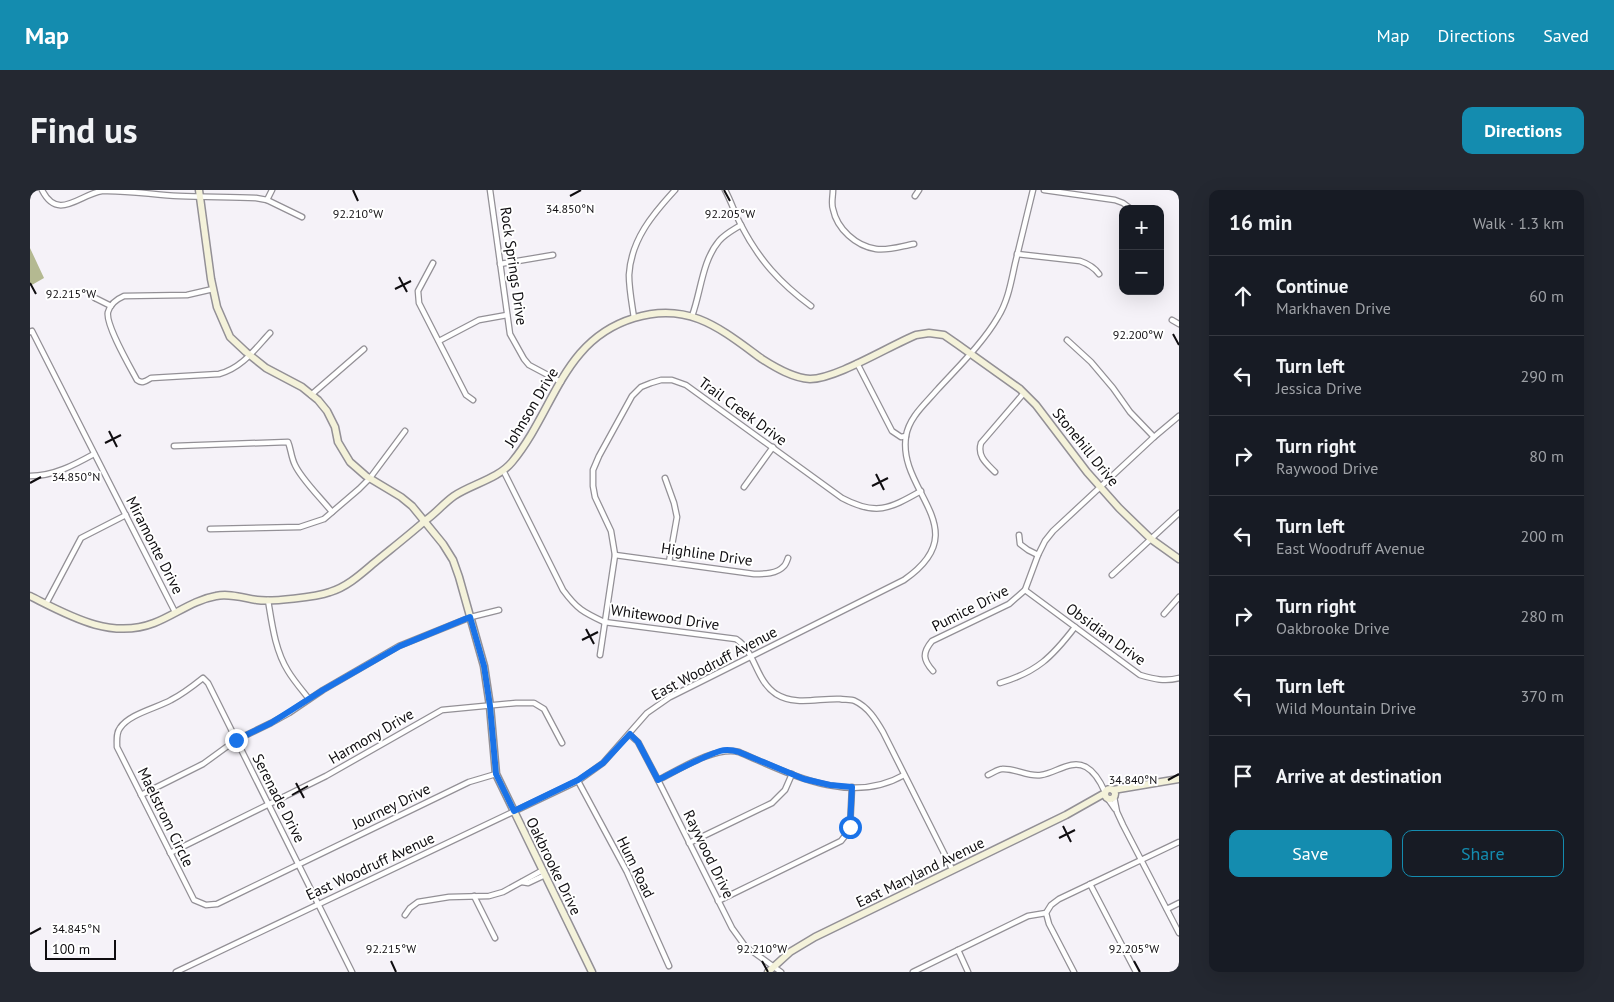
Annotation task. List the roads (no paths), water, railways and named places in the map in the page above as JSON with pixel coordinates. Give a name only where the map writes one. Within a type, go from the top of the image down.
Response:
[{"type":"street","points":[[42,190],[46,197],[60,206],[69,205],[99,192],[111,190],[180,196],[200,193],[267,200],[302,216]]},
{"type":"street","points":[[267,200],[272,190]]},
{"type":"street","name":"Rock Springs Drive","points":[[490,190],[510,334],[529,365],[561,382]]},
{"type":"street","points":[[634,318],[629,276],[632,257],[641,233],[652,214],[674,190]]},
{"type":"street","points":[[725,190],[741,225],[766,265],[781,283],[811,306]]},
{"type":"street","points":[[834,190],[832,208],[834,216],[842,230],[850,237],[868,248],[877,249],[914,244]]},
{"type":"street","points":[[915,196],[920,190]]},
{"type":"street","name":"East Woodruff Avenue","points":[[178,972],[578,780],[603,763],[647,713],[670,697],[904,580],[917,571],[928,558],[934,543],[935,527],[930,508],[910,470],[906,456],[908,427],[917,413],[992,327],[1003,308],[1033,190]]},
{"type":"street","points":[[1044,190],[1116,200],[1126,205]]},
{"type":"street","name":"Oakbrooke Drive","points":[[200,193],[213,289],[220,315],[230,338],[266,368],[302,387],[318,400],[335,427],[340,447],[350,462],[412,506],[443,544],[453,560],[484,666],[490,706],[496,774],[592,972]]},
{"type":"street","points":[[692,316],[711,252],[719,241],[741,225]]},
{"type":"street","points":[[1017,254],[1080,261],[1089,264],[1099,274]]},
{"type":"street","points":[[500,264],[554,255]]},
{"type":"street","points":[[432,263],[418,291],[417,297],[466,395],[472,400]]},
{"type":"street","points":[[213,289],[187,295],[124,296],[117,299],[111,306],[108,312],[109,324],[137,380],[144,382],[151,378],[164,376],[230,372],[239,366],[270,332]]},
{"type":"street","points":[[95,298],[111,306]]},
{"type":"street","name":"Johnson Drive","points":[[30,596],[68,616],[90,624],[108,628],[132,628],[153,623],[206,598],[220,594],[268,600],[331,592],[348,584],[455,496],[503,470],[510,464],[526,443],[579,353],[588,343],[607,330],[634,318],[657,312],[692,316],[717,327],[774,367],[792,375],[811,379],[841,371],[902,340],[916,335],[929,333],[944,335],[970,353]]},
{"type":"street","points":[[439,341],[479,320],[507,315]]},
{"type":"street","points":[[1172,320],[1179,324]]},
{"type":"street","name":"Miramonte Drive","points":[[30,332],[32,331],[175,612]]},
{"type":"street","points":[[1067,340],[1097,369],[1130,412],[1154,438]]},
{"type":"street","points":[[311,395],[364,349]]},
{"type":"street","name":"Stonehill Drive","points":[[970,353],[1024,393],[1036,405],[1088,472],[1119,508],[1151,540],[1179,559]]},
{"type":"street","points":[[857,363],[892,431],[900,437],[906,436]]},
{"type":"street","name":"Trail Creek Drive","points":[[600,655],[615,555],[611,531],[595,497],[593,470],[632,396],[641,388],[662,380],[672,380],[686,385],[842,498],[865,508],[886,508],[898,504],[921,491]]},
{"type":"street","points":[[995,472],[982,460],[979,450],[981,443],[1024,393]]},
{"type":"street","name":"Pumice Drive","points":[[933,671],[927,665],[924,656],[926,648],[932,641],[1010,604],[1025,590],[1038,555],[1053,531],[1179,416]]},
{"type":"street","points":[[210,529],[300,527],[324,519],[359,490],[405,431]]},
{"type":"street","points":[[174,446],[288,442],[296,467],[332,512]]},
{"type":"street","points":[[744,488],[772,447]]},
{"type":"street","points":[[30,476],[57,472],[94,454]]},
{"type":"street","name":"Whitewood Drive","points":[[503,470],[564,590],[574,605],[604,622],[736,639],[744,644],[760,677],[774,692],[786,698],[796,700],[854,700],[860,704],[875,718],[904,774]]},
{"type":"street","points":[[665,478],[677,517],[669,562]]},
{"type":"street","points":[[1112,575],[1179,513]]},
{"type":"street","points":[[46,604],[81,538],[126,515]]},
{"type":"street","points":[[1019,535],[1020,544],[1038,555]]},
{"type":"street","name":"Highline Drive","points":[[615,555],[754,574],[769,574],[778,570],[784,566],[788,558]]},
{"type":"street","name":"Obsidian Drive","points":[[1025,590],[1140,675],[1161,680],[1179,678]]},
{"type":"street","points":[[1164,614],[1179,597]]},
{"type":"street","points":[[268,600],[275,639],[280,654],[288,671],[309,699]]},
{"type":"street","points":[[141,795],[204,764],[236,740],[271,723],[323,690],[400,646],[470,617],[499,610]]},
{"type":"street","points":[[1000,682],[1017,678],[1043,663],[1075,627]]},
{"type":"street","name":"Serenade Drive","points":[[203,678],[208,683],[352,972]]},
{"type":"street","name":"Maelstrom Circle","points":[[203,678],[183,693],[128,719],[120,728],[117,736],[117,747],[194,900],[206,905],[217,904],[298,864]]},
{"type":"street","name":"Harmony Drive","points":[[170,853],[326,776],[442,710],[534,703],[544,709],[562,742]]},
{"type":"street","name":"Raywood Drive","points":[[630,734],[638,742],[658,780],[732,928],[746,946],[781,972]]},
{"type":"street","points":[[658,780],[710,755],[728,750],[739,752],[817,783],[869,788],[879,786],[904,774],[952,869]]},
{"type":"street","points":[[988,775],[1000,769],[1042,775],[1066,766],[1086,767],[1110,794],[1117,812],[1179,933]]},
{"type":"street","name":"Journey Drive","points":[[298,864],[469,782],[496,774]]},
{"type":"street","points":[[690,843],[772,803],[785,790],[792,774]]},
{"type":"street","name":"East Maryland Avenue","points":[[768,972],[790,952],[815,937],[1090,803],[1126,789],[1179,779]]},
{"type":"street","name":"Hum Road","points":[[578,780],[627,872],[669,966]]},
{"type":"street","points":[[718,901],[841,841],[850,827],[852,787]]},
{"type":"street","points":[[1074,972],[1049,924],[1046,913],[1048,909],[1055,901],[1179,842]]},
{"type":"street","points":[[405,915],[414,904],[424,900],[489,896],[503,892],[544,872]]},
{"type":"street","points":[[1090,884],[1136,972]]},
{"type":"street","points":[[474,896],[495,938]]},
{"type":"street","points":[[1167,909],[1179,903]]},
{"type":"street","points":[[913,972],[1028,916],[1046,913]]},
{"type":"street","points":[[958,950],[968,972]]}]
